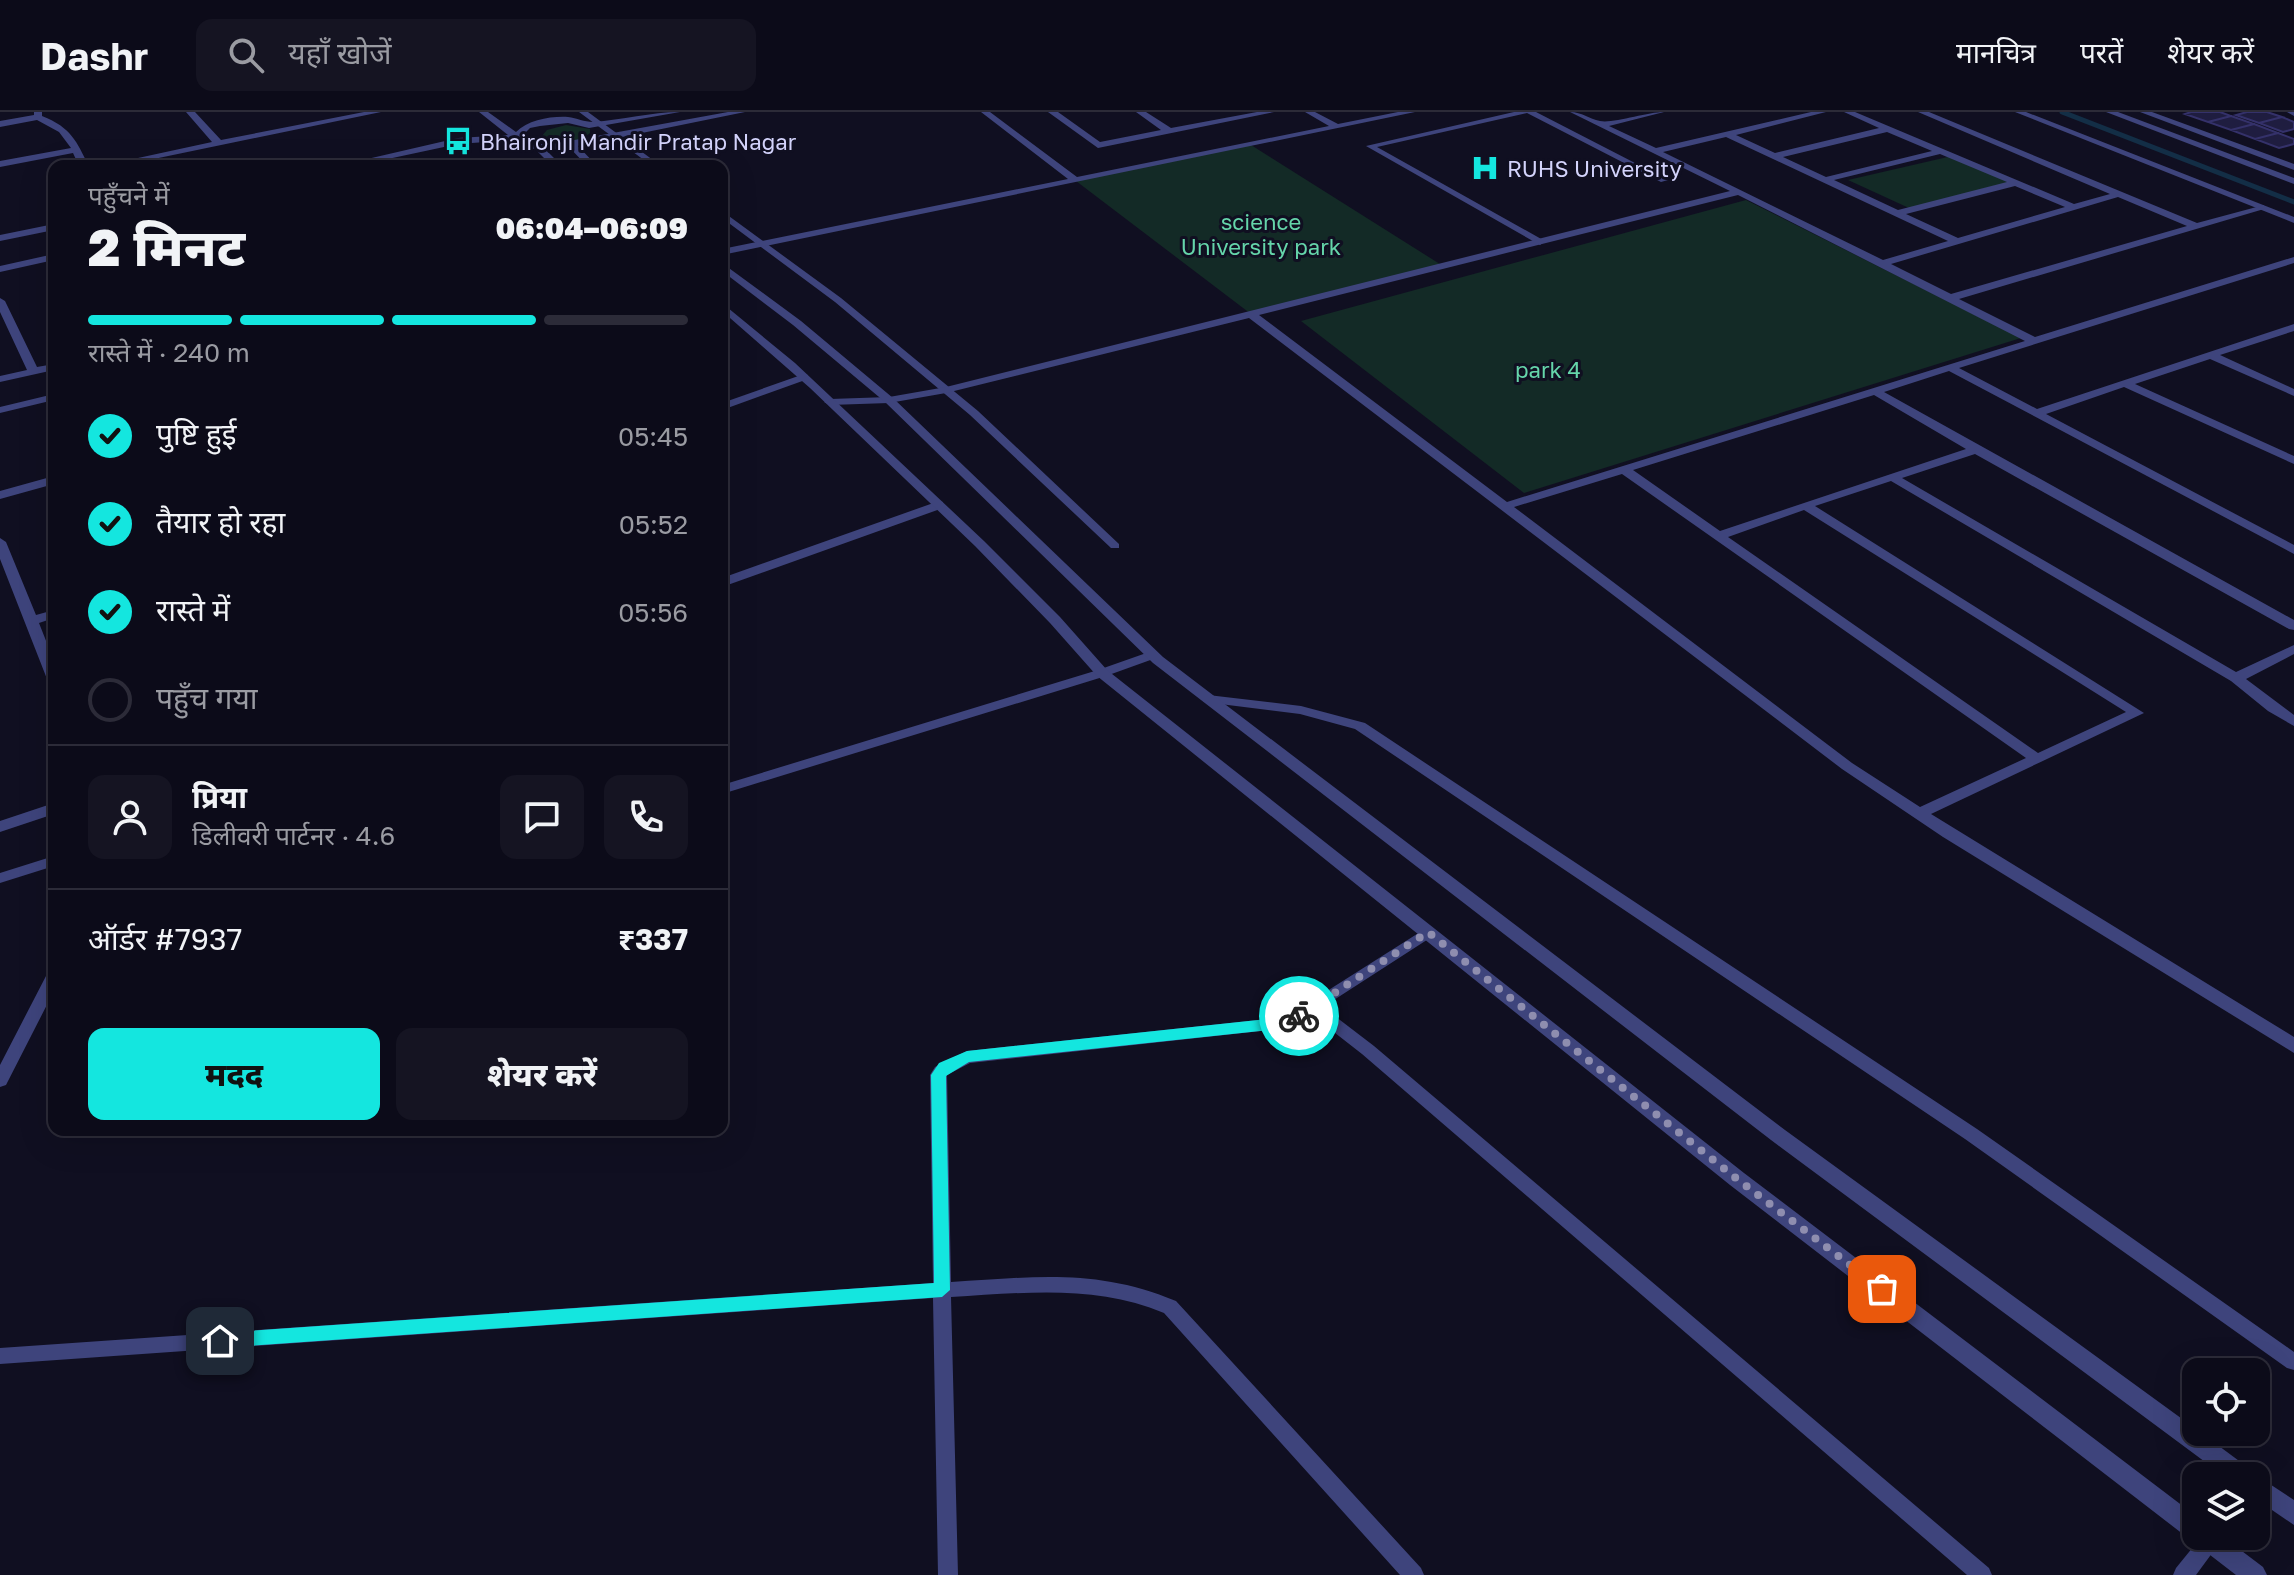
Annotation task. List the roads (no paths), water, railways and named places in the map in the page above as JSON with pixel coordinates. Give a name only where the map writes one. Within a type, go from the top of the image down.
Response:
[{"type":"street","points":[[190,112],[219,144]]},
{"type":"street","points":[[317,112],[326,122]]},
{"type":"street","points":[[137,160],[377,112]]},
{"type":"street","points":[[483,112],[521,144],[539,148],[572,145],[741,112]]},
{"type":"street","points":[[548,112],[568,120],[593,124],[676,112]]},
{"type":"street","points":[[985,112],[1076,181]]},
{"type":"street","points":[[1052,112],[1098,145],[1270,112]]},
{"type":"street","points":[[1142,112],[1170,132]]},
{"type":"street","points":[[1309,112],[1337,127]]},
{"type":"street","points":[[1340,112],[1359,123]]},
{"type":"street","points":[[728,251],[1411,112]]},
{"type":"street","points":[[1574,112],[2034,341]]},
{"type":"street","points":[[1601,125],[1660,112]]},
{"type":"street","points":[[1655,151],[1822,112]]},
{"type":"street","points":[[1848,112],[2073,207]]},
{"type":"street","points":[[1922,112],[2196,226]]},
{"type":"street","points":[[2110,112],[2294,181]]},
{"type":"street","points":[[2144,112],[2294,167]]},
{"type":"street","points":[[0,124],[38,114],[59,125],[78,149],[82,160]]},
{"type":"street","points":[[458,141],[516,137],[527,126],[568,120]]},
{"type":"street","points":[[572,145],[592,135],[593,124]]},
{"type":"street","points":[[370,160],[458,141],[495,131],[502,125]]},
{"type":"street","points":[[1774,156],[1888,129]]},
{"type":"street","points":[[1727,134],[1957,241]]},
{"type":"street","points":[[572,145],[586,160]]},
{"type":"street","points":[[539,148],[551,160]]},
{"type":"street","points":[[0,164],[78,149]]},
{"type":"street","points":[[1824,180],[1941,151]]},
{"type":"street","points":[[1897,213],[2015,183]]},
{"type":"street","points":[[830,402],[889,400],[946,390],[1739,192]]},
{"type":"street","points":[[1882,263],[2119,194]]},
{"type":"street","points":[[1950,298],[2261,207]]},
{"type":"street","points":[[0,238],[48,228]]},
{"type":"street","points":[[0,269],[48,258]]},
{"type":"street","points":[[1506,506],[2294,260]]},
{"type":"street","points":[[728,271],[889,400],[1152,655],[1778,1135],[2223,1462]]},
{"type":"street","points":[[0,301],[33,371]]},
{"type":"street","points":[[728,311],[761,337],[939,505],[1080,646],[1102,673],[1737,1179],[2182,1519]]},
{"type":"street","points":[[1251,314],[1847,766],[2294,1046]]},
{"type":"street","points":[[2036,413],[2294,327]]},
{"type":"street","points":[[2211,355],[2294,393]]},
{"type":"street","points":[[1949,367],[2294,550]]},
{"type":"street","points":[[0,379],[48,368]]},
{"type":"street","points":[[728,405],[804,377]]},
{"type":"street","points":[[2126,384],[2294,460]]},
{"type":"street","points":[[1875,391],[2294,626]]},
{"type":"street","points":[[0,410],[48,398]]},
{"type":"street","points":[[1718,536],[1976,450]]},
{"type":"street","points":[[1623,469],[2037,759]]},
{"type":"street","points":[[1892,477],[2236,678],[2294,721]]},
{"type":"street","points":[[0,495],[48,482]]},
{"type":"street","points":[[728,581],[939,505]]},
{"type":"street","points":[[1805,505],[2137,713],[1919,813]]},
{"type":"street","points":[[0,542],[6,569],[48,664]]},
{"type":"street","points":[[31,621],[48,616]]},
{"type":"street","points":[[2236,678],[2294,649]]},
{"type":"street","points":[[0,827],[48,810]]},
{"type":"street","points":[[2270,1496],[2294,1514]]},
{"type":"street","points":[[2222,1550],[2255,1575]]},
{"type":"lane","points":[[583,112],[593,124],[615,135],[649,160]]},
{"type":"lane","points":[[1540,242],[1370,146],[1527,112],[1664,180]]},
{"type":"lane","points":[[2019,112],[2294,220]]},
{"type":"lane","points":[[728,218],[838,300],[946,390],[1115,546]]},
{"type":"lane","points":[[728,788],[1152,655]]},
{"type":"lane","points":[[1208,699],[1301,710],[1360,726],[1958,1125],[2294,1362]]},
{"type":"lane","points":[[0,878],[48,863]]},
{"type":"lane","points":[[948,1575],[938,1075],[944,1067],[967,1057],[1289,1022],[1428,932]]},
{"type":"lane","points":[[0,1081],[48,988]]},
{"type":"lane","points":[[1312,1007],[1368,1050],[1982,1575]]},
{"type":"lane","points":[[0,1356],[942,1290],[1073,1286],[1144,1294],[1170,1307],[1414,1575]]},
{"type":"lane","points":[[2183,1575],[2196,1550]]},
{"type":"waterway","points":[[2062,112],[2294,202]]},
{"type":"place","name":"Bhaironji Mandir Pratap Nagar","points":[[458,141]]},
{"type":"place","name":"RUHS University","points":[[1485,168]]},
{"type":"park label","name":"science University park","points":[[1261,234]]},
{"type":"park label","name":"park 4","points":[[1548,369]]}]
